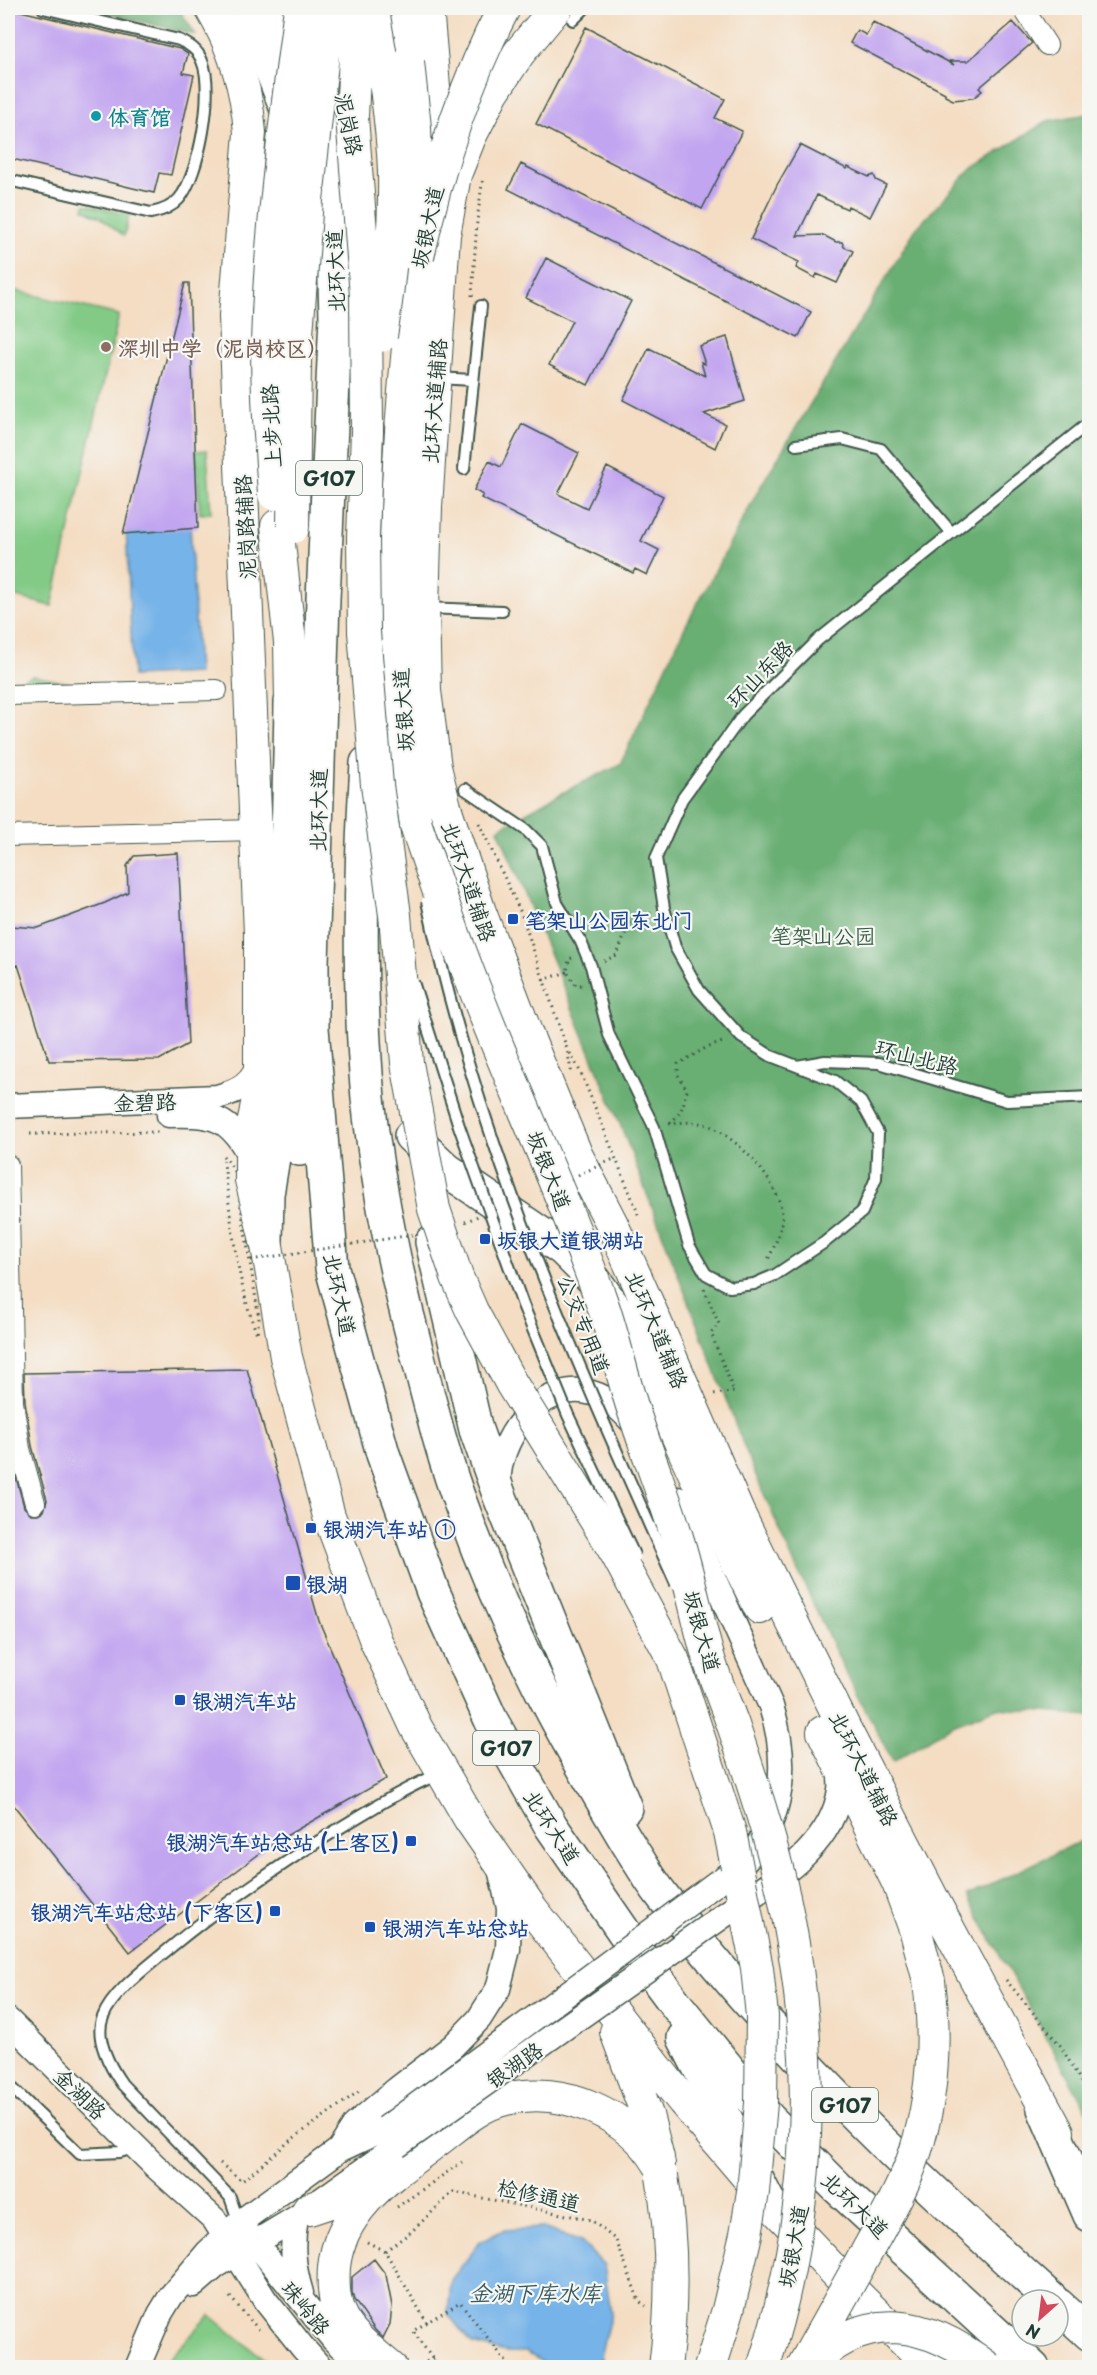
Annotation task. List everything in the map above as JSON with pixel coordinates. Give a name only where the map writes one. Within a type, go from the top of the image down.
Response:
[{"type":"highway","name":"G107","points":[[247,8],[275,74],[304,158],[333,301],[336,332]]},
{"type":"highway","name":"北环大道","points":[[266,8],[303,72],[314,102],[322,137],[334,238],[336,332],[323,611],[312,963],[315,1072],[332,1268],[383,1454],[428,1581],[462,1661],[491,1720],[551,1826],[646,1964],[677,2006],[769,2119],[837,2187],[1033,2367]]},
{"type":"highway","name":"泥岗路","points":[[312,8],[342,86],[356,144],[369,246]]},
{"type":"highway","name":"北环大道","points":[[369,246],[377,464],[371,688],[362,867],[362,970],[368,1095],[384,1215],[400,1290],[462,1509],[539,1689],[593,1786],[658,1890],[724,1974],[790,2049],[925,2184],[1039,2288]]},
{"type":"highway","points":[[291,702],[289,1026],[294,1104],[312,1216],[332,1268]]},
{"type":"highway","points":[[362,970],[387,1038],[405,1130],[476,1430],[500,1497],[658,1890]]},
{"type":"highway","points":[[258,1250],[278,1127],[283,1047],[289,1026]]},
{"type":"highway","points":[[405,1130],[447,1170],[562,1248],[595,1281],[639,1342]]},
{"type":"highway","points":[[646,1964],[768,2201]]},
{"type":"highway","points":[[1044,2109],[1089,2216]]},
{"type":"highway","points":[[1070,2316],[1089,2334]]},
{"type":"main road","name":"泥岗路辅路","points":[[211,8],[232,49],[241,75],[248,104],[250,133],[235,316],[235,690],[257,830],[261,1055]]},
{"type":"main road","name":"上步北路","points":[[291,702],[285,526],[268,391],[268,298],[279,170],[300,8]]},
{"type":"main road","points":[[285,526],[309,178],[328,8]]},
{"type":"main road","name":"坂银大道","points":[[360,8],[356,34],[352,117],[366,296],[368,432],[363,537],[367,679],[383,843],[395,915],[408,1063],[416,1121],[434,1209],[444,1243],[472,1311],[501,1366],[616,1553],[673,1659],[730,1832],[757,1968],[762,2016],[761,2103],[753,2192],[739,2269],[710,2367]]},
{"type":"main road","points":[[368,432],[387,304],[394,170],[382,62],[372,8]]},
{"type":"main road","points":[[400,8],[415,128],[418,257]]},
{"type":"main road","points":[[427,8],[438,109],[444,235]]},
{"type":"main road","name":"坂银大道","points":[[504,8],[475,70],[447,144],[418,257],[403,386],[395,544],[406,771],[416,825],[477,995],[541,1146],[603,1304],[633,1411],[677,1535],[707,1652],[750,1773],[772,1847],[792,1935],[802,2006],[806,2091],[801,2192],[781,2307],[763,2367]]},
{"type":"main road","points":[[444,235],[455,175],[470,137],[519,53],[560,14]]},
{"type":"main road","name":"北环大道辅路","points":[[444,235],[426,507],[423,608],[427,712],[435,767],[445,807],[484,923],[527,1035],[577,1156],[612,1224],[710,1452],[782,1604],[937,1907],[1044,2109],[1089,2184]]},
{"type":"main road","points":[[261,1055],[260,1087],[251,1137],[233,1160],[253,1191],[258,1250],[313,1465],[329,1516],[376,1641],[416,1727],[496,1857],[531,1908],[683,2102],[768,2201],[862,2300],[932,2367]]},
{"type":"main road","points":[[577,1156],[639,1342],[694,1476],[898,1883],[916,1932],[928,1981],[933,2022],[930,2079],[922,2127],[915,2151],[887,2215],[802,2367]]},
{"type":"main road","points":[[605,2003],[647,2115],[661,2170],[667,2208],[671,2264],[665,2367]]},
{"type":"main road","points":[[302,2214],[342,2198],[400,2143],[505,2099],[537,2095],[569,2099],[598,2110],[635,2135],[661,2170]]},
{"type":"main road","points":[[391,2367],[349,2328],[339,2313],[334,2297],[335,2262],[344,2231],[400,2143]]},
{"type":"main road","points":[[807,2367],[823,2353],[844,2340],[877,2328],[891,2327],[929,2333],[963,2350],[988,2367]]},
{"type":"street","points":[[1023,8],[1047,45]]},
{"type":"street","points":[[8,695],[235,690]]},
{"type":"street","points":[[8,836],[257,830]]},
{"type":"street","name":"金碧路","points":[[8,1106],[217,1097],[242,1088],[250,1081],[261,1055]]},
{"type":"street","name":"金碧路","points":[[8,1120],[202,1115],[220,1120],[233,1129],[233,1160]]},
{"type":"street","points":[[8,1165],[12,1392],[18,1437],[35,1503]]},
{"type":"street","points":[[339,2150],[400,2143],[740,1866],[754,1851],[773,1819],[782,1781],[779,1736],[771,1706],[657,1455],[644,1434],[611,1403],[594,1393],[578,1391],[562,1393],[547,1399],[531,1411],[510,1436],[500,1465],[498,1481],[500,1497]]},
{"type":"street","name":"银湖路","points":[[400,2143],[791,1868],[809,1851],[834,1812],[840,1789],[839,1766]]},
{"type":"street","points":[[137,2367],[151,2337],[190,2289],[239,2238],[339,2150],[355,2125],[370,2111],[467,2034],[494,1996],[504,1971],[510,1929],[506,1889],[496,1857]]},
{"type":"street","name":"金湖路","points":[[8,2020],[155,2166],[214,2219],[239,2238]]},
{"type":"street","points":[[239,2238],[302,2214]]},
{"type":"street","points":[[302,2214],[291,2244],[294,2269],[304,2304]]},
{"type":"street","name":"珠岭路","points":[[239,2238],[304,2304],[333,2339],[363,2367]]},
{"type":"street","name":"珠岭路","points":[[239,2238],[265,2300],[321,2367]]},
{"type":"lane","points":[[8,180],[151,213],[164,210],[177,202],[189,186],[204,123],[208,96],[207,76],[202,60],[193,47],[179,40],[43,8]]},
{"type":"lane","points":[[560,14],[585,8]]},
{"type":"lane","points":[[464,469],[473,380],[476,305]]},
{"type":"lane","points":[[434,378],[473,380]]},
{"type":"lane","name":"环山东路","points":[[741,1036],[699,990],[675,947],[664,908],[656,858],[682,799],[743,715],[818,640],[1089,422]]},
{"type":"lane","points":[[796,445],[842,440],[881,449],[951,532]]},
{"type":"lane","points":[[423,608],[502,611]]},
{"type":"lane","points":[[465,789],[526,830],[542,846],[557,903],[581,942],[591,966],[609,1035],[654,1127],[689,1245],[706,1274],[730,1287],[754,1284],[775,1275],[825,1242],[862,1212],[876,1178],[878,1133],[861,1102],[835,1081],[771,1056],[741,1036]]},
{"type":"lane","name":"公交专用道","points":[[416,825],[424,885],[452,1007],[476,1088],[523,1220],[610,1439],[707,1652]]},
{"type":"lane","points":[[395,915],[428,1034],[523,1305],[568,1415],[640,1568]]},
{"type":"lane","name":"环山北路","points":[[797,1066],[825,1061],[879,1063],[1007,1101],[1089,1097]]},
{"type":"lane","points":[[648,1589],[673,1659]]},
{"type":"lane","points":[[239,2238],[230,2197],[122,2084],[112,2070],[100,2033],[102,2017],[113,2000],[144,1969],[278,1866],[405,1788],[442,1772]]},
{"type":"lane","points":[[8,2085],[80,2154],[120,2152],[136,2147]]},
{"type":"path","points":[[476,305],[477,221],[484,167]]},
{"type":"path","points":[[465,789],[470,807],[521,913],[567,1049],[581,1073],[638,1213]]},
{"type":"path","points":[[591,966],[617,955],[630,921],[664,908]]},
{"type":"path","points":[[569,959],[567,972],[576,985]]},
{"type":"path","points":[[543,980],[567,972]]},
{"type":"path","points":[[669,1124],[678,1116],[684,1104],[687,1089],[678,1075],[678,1064],[704,1048],[741,1036]]},
{"type":"path","points":[[654,1127],[679,1122],[709,1126],[740,1146],[769,1178],[783,1214],[774,1249],[754,1284]]},
{"type":"path","points":[[30,1134],[161,1132]]},
{"type":"path","points":[[233,1160],[240,1270],[249,1313],[257,1334]]},
{"type":"path","points":[[258,1250],[423,1233]]},
{"type":"path","points":[[706,1274],[700,1277],[719,1323],[711,1333],[734,1392],[709,1394]]},
{"type":"path","points":[[242,2181],[291,2140],[368,2085]]},
{"type":"path","points":[[395,2208],[462,2162]]},
{"type":"path","name":"检修通道","points":[[385,2251],[411,2232],[453,2192],[591,2220],[616,2240],[639,2301],[648,2308]]},
{"type":"path","points":[[360,2239],[385,2251],[426,2323]]},
{"type":"path","points":[[230,2297],[266,2338]]},
{"type":"path","points":[[439,2367],[413,2331],[460,2302],[512,2367]]},
{"type":"path","points":[[412,2367],[433,2359]]},
{"type":"green space","points":[[86,8],[178,8],[196,35]]},
{"type":"green space","name":"笔架山公园","points":[[1089,114],[1089,1716],[997,1708],[950,1726],[893,1762],[843,1667],[750,1462],[622,1129],[498,829],[556,796],[620,764],[686,625],[759,489],[915,230],[970,170],[1047,121]]},
{"type":"green space","points":[[85,204],[129,215],[124,236],[100,217],[84,209]]},
{"type":"green space","points":[[8,289],[119,315],[52,606],[8,595]]},
{"type":"green space","points":[[207,450],[211,513],[200,514],[196,451]]},
{"type":"green space","points":[[35,676],[69,683],[8,686]]},
{"type":"green space","points":[[1090,1837],[1089,2114],[967,1896]]},
{"type":"green space","points":[[210,2315],[274,2367],[161,2367]]},
{"type":"water","points":[[190,523],[198,673],[133,676],[126,527]]},
{"type":"water","name":"金湖下库水库","points":[[543,2228],[581,2242],[604,2265],[611,2313],[600,2357],[606,2367],[550,2367],[526,2352],[505,2352],[472,2344],[448,2314],[451,2280],[480,2242],[503,2230]]},
{"type":"building","name":"体育馆","points":[[8,8],[180,49],[188,54],[183,73],[194,75],[171,175],[159,173],[154,193],[8,158]]},
{"type":"building","points":[[873,22],[954,65],[950,61],[968,61],[1013,22],[1032,43],[979,88],[982,91],[973,98],[953,100],[945,96],[945,93],[850,43],[857,30],[866,35]]},
{"type":"building","points":[[586,27],[725,99],[715,118],[742,131],[702,209],[536,124]]},
{"type":"building","points":[[800,145],[847,169],[848,167],[869,177],[874,175],[876,180],[886,185],[870,217],[817,195],[797,236],[823,235],[836,242],[842,242],[844,247],[853,251],[837,283],[817,274],[815,278],[796,268],[799,262],[751,239],[777,185]]},
{"type":"building","points":[[521,164],[811,312],[798,338],[508,189]]},
{"type":"building","points":[[546,258],[631,301],[588,385],[549,365],[572,321],[526,298]]},
{"type":"building","points":[[185,283],[189,283],[198,528],[123,534]]},
{"type":"building","points":[[727,337],[745,401],[704,414],[725,424],[715,448],[623,400],[649,348],[705,376],[701,362],[705,364],[699,346]]},
{"type":"building","points":[[522,424],[579,453],[558,494],[587,508],[607,467],[663,496],[641,541],[659,550],[647,575],[635,569],[633,573],[481,498],[483,495],[474,490],[489,461],[501,467]]},
{"type":"building","points":[[178,853],[188,1044],[159,1060],[49,1061],[18,965],[8,969],[10,926],[38,928],[105,903],[128,892],[127,866],[134,856]]},
{"type":"building","name":"银湖汽车站","points":[[247,1369],[319,1621],[386,1779],[272,1844],[130,1952],[8,1798],[8,1447],[24,1507],[31,1514],[39,1514],[44,1511],[47,1500],[32,1446],[25,1401],[24,1373]]},
{"type":"building","points":[[374,2259],[386,2275],[392,2306],[390,2324],[383,2338],[354,2300],[352,2293],[352,2277]]},
{"type":"place","name":"体育馆","points":[[96,116]]},
{"type":"place","name":"深圳中学（泥岗校区）","points":[[106,347]]},
{"type":"place","name":"笔架山公园东北门","points":[[513,919]]},
{"type":"place","name":"坂银大道银湖站","points":[[485,1239]]},
{"type":"place","name":"银湖汽车站 ①","points":[[311,1528]]},
{"type":"place","name":"银湖","points":[[293,1583]]},
{"type":"place","name":"银湖汽车站","points":[[180,1700]]},
{"type":"place","name":"银湖汽车站总站 (上客区)","points":[[411,1841]]},
{"type":"place","name":"银湖汽车站总站 (下客区)","points":[[275,1911]]},
{"type":"place","name":"银湖汽车站总站","points":[[370,1927]]}]
